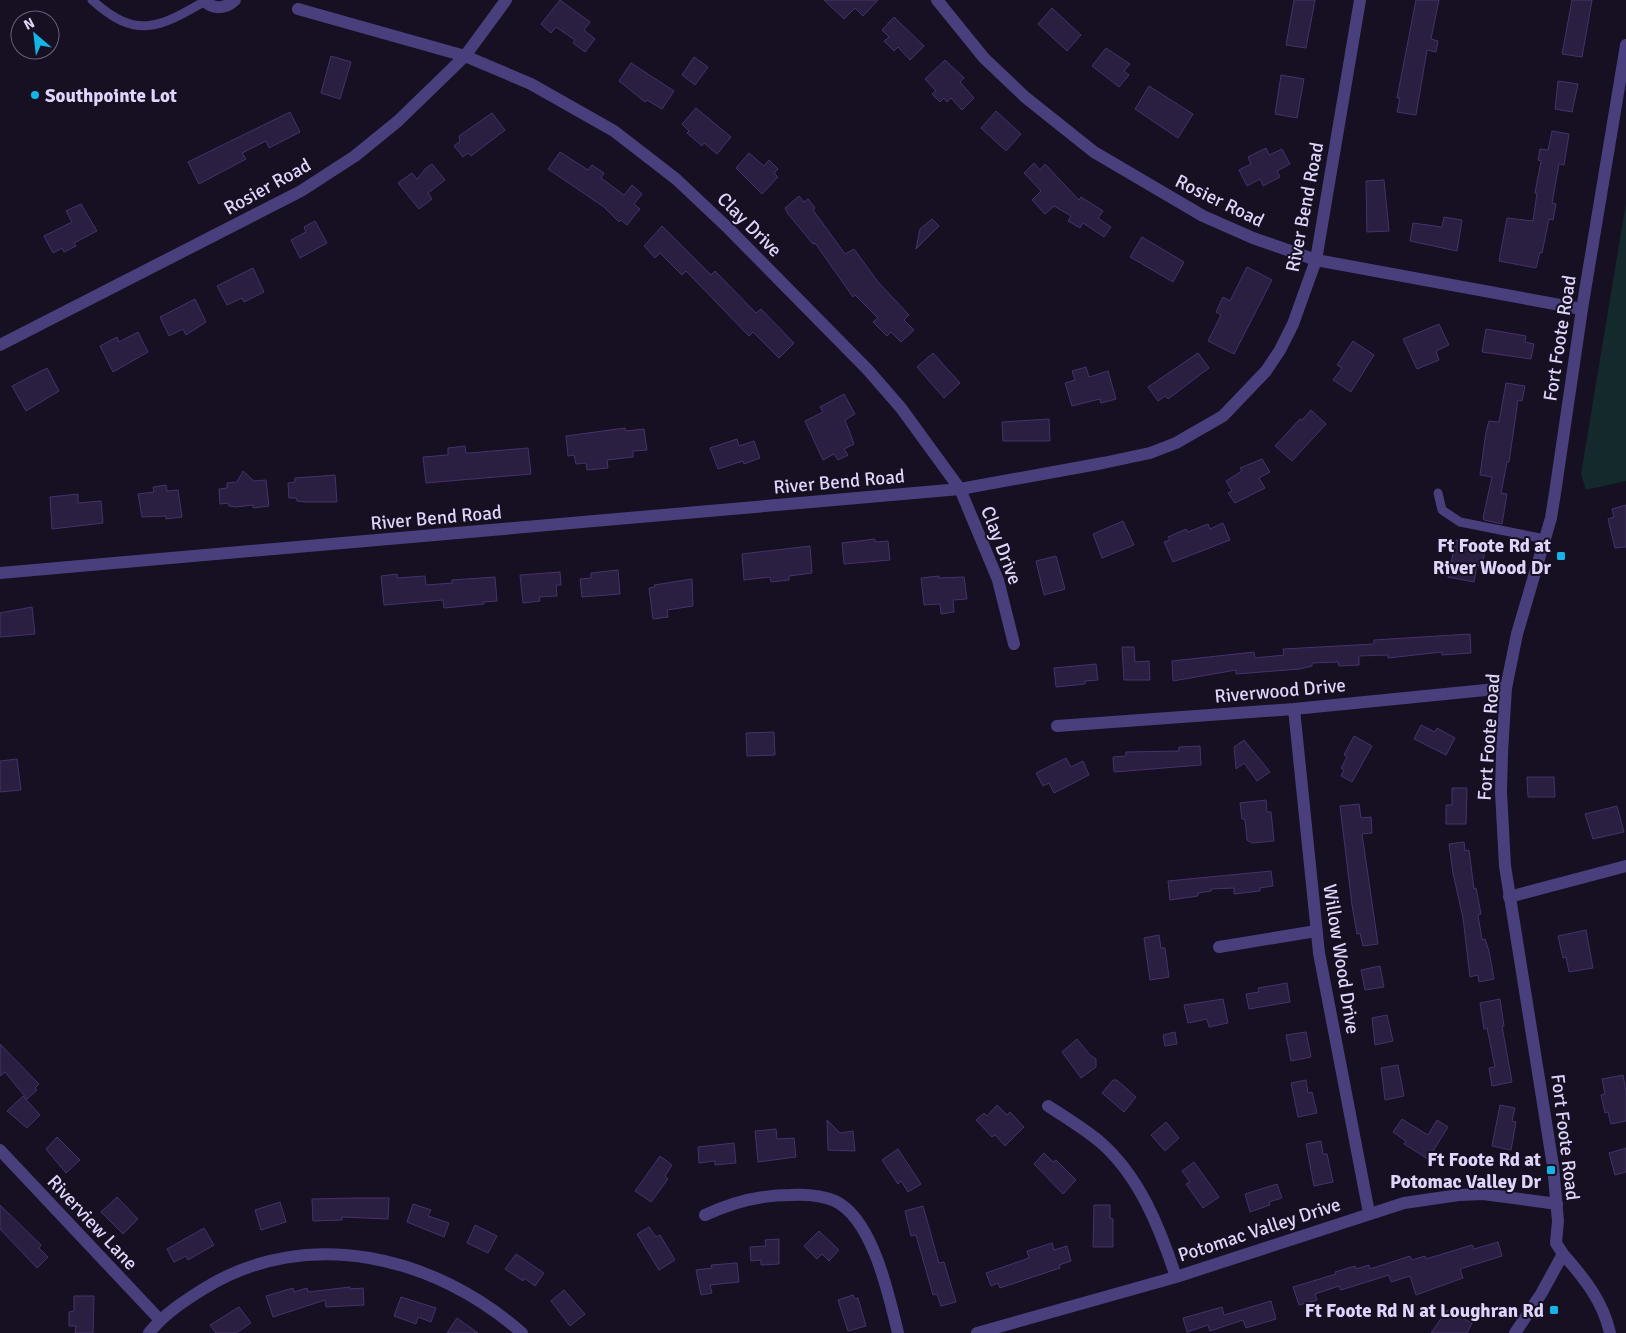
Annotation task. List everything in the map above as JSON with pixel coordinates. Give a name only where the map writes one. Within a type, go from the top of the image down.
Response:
[{"type":"street","points":[[204,1],[208,5],[220,7],[235,0]]},
{"type":"street","name":"Rosier Road","points":[[0,344],[301,191],[355,156],[398,121],[465,56],[506,0]]},
{"type":"street","name":"Rosier Road","points":[[937,0],[984,58],[1025,96],[1094,152],[1203,216],[1253,238],[1316,260],[1582,309]]},
{"type":"street","name":"River Bend Road","points":[[0,573],[960,489],[1006,482],[1150,452],[1199,431],[1223,416],[1245,395],[1276,357],[1293,324],[1316,260],[1360,0]]},
{"type":"street","name":"Clay Drive","points":[[298,9],[465,56],[531,84],[614,131],[676,179],[722,222],[868,370],[901,408],[960,489],[998,580],[1014,644]]},
{"type":"street","name":"Fort Foote Road","points":[[1562,1254],[1556,1243],[1557,1204],[1547,1117],[1505,866],[1501,792],[1506,688],[1517,634],[1545,539],[1555,493],[1582,309],[1626,45]]},
{"type":"street","name":"Riverwood Drive","points":[[1058,726],[1294,709],[1506,688]]},
{"type":"street","name":"Willow Wood Drive","points":[[1294,709],[1316,931],[1369,1213]]},
{"type":"street","points":[[1509,897],[1626,866]]},
{"type":"street","points":[[1219,946],[1316,931]]},
{"type":"street","points":[[1048,1106],[1099,1141],[1127,1173],[1158,1225],[1176,1276]]},
{"type":"street","name":"Riverview Lane","points":[[0,1150],[160,1320]]},
{"type":"street","points":[[705,1215],[751,1198],[776,1195],[805,1194],[837,1202],[854,1217],[867,1238],[885,1284],[898,1333]]},
{"type":"street","name":"Potomac Valley Drive","points":[[977,1333],[1176,1276],[1404,1203],[1459,1195],[1483,1194],[1557,1204]]},
{"type":"street","points":[[149,1333],[160,1320],[215,1282],[258,1264],[316,1254],[346,1254],[382,1259],[434,1276],[459,1287],[488,1306],[522,1333]]},
{"type":"street","points":[[1515,1333],[1541,1294],[1562,1254],[1592,1289],[1610,1333]]},
{"type":"lane","points":[[92,0],[103,10],[134,27],[169,22],[204,1]]},
{"type":"lane","points":[[1438,493],[1442,510],[1460,522],[1545,539]]},
{"type":"green space","points":[[1626,203],[1626,481],[1586,490],[1581,474]]},
{"type":"building","points":[[560,0],[590,22],[584,30],[595,39],[585,52],[573,43],[575,40],[556,27],[551,33],[541,24]]},
{"type":"building","points":[[824,0],[878,0],[863,16],[855,8],[844,19]]},
{"type":"building","points":[[1294,0],[1315,0],[1306,48],[1286,45]]},
{"type":"building","points":[[1416,0],[1439,0],[1431,39],[1438,41],[1436,52],[1427,50],[1416,115],[1397,112],[1400,98],[1397,98]]},
{"type":"building","points":[[1572,0],[1592,0],[1582,57],[1562,54]]},
{"type":"building","points":[[1052,8],[1081,35],[1067,51],[1038,24]]},
{"type":"building","points":[[894,17],[924,46],[910,60],[898,47],[894,51],[884,41],[889,37],[882,30]]},
{"type":"building","points":[[1106,48],[1130,64],[1124,71],[1129,75],[1119,87],[1092,66]]},
{"type":"building","points":[[331,56],[351,62],[340,99],[321,93]]},
{"type":"building","points":[[694,57],[708,67],[695,85],[682,75]]},
{"type":"building","points":[[945,60],[964,78],[960,82],[974,98],[962,110],[951,98],[947,102],[944,98],[940,102],[932,94],[936,91],[925,79]]},
{"type":"building","points":[[631,63],[674,91],[662,109],[647,100],[645,102],[619,81]]},
{"type":"building","points":[[1281,75],[1304,79],[1297,118],[1275,114]]},
{"type":"building","points":[[1558,81],[1578,84],[1572,112],[1555,109]]},
{"type":"building","points":[[1149,86],[1193,114],[1178,138],[1135,109]]},
{"type":"building","points":[[696,108],[731,137],[717,154],[704,143],[702,146],[687,133],[689,131],[682,124]]},
{"type":"building","points":[[996,111],[1021,134],[1006,151],[981,128]]},
{"type":"building","points":[[290,112],[300,132],[269,148],[266,141],[242,153],[246,159],[199,184],[188,162]]},
{"type":"building","points":[[492,113],[505,130],[471,156],[468,153],[463,157],[454,146],[460,141],[459,136]]},
{"type":"building","points":[[1552,131],[1569,134],[1564,165],[1559,164],[1552,203],[1556,204],[1553,220],[1549,219],[1542,253],[1540,252],[1536,268],[1499,261],[1507,218],[1533,221],[1537,193],[1535,193],[1541,161],[1538,160],[1540,149],[1548,150]]},
{"type":"building","points":[[1266,148],[1269,155],[1282,149],[1290,164],[1277,171],[1280,177],[1263,186],[1260,179],[1247,186],[1239,170],[1251,164],[1248,157]]},
{"type":"building","points":[[560,152],[588,170],[592,165],[604,173],[601,178],[624,195],[632,185],[642,194],[634,204],[640,209],[627,225],[621,220],[619,222],[604,207],[548,169]]},
{"type":"building","points":[[749,153],[764,166],[769,160],[778,169],[774,173],[778,177],[762,194],[736,168]]},
{"type":"building","points":[[1034,163],[1040,170],[1045,164],[1079,200],[1081,197],[1103,211],[1098,218],[1111,227],[1104,237],[1083,223],[1080,228],[1068,221],[1071,216],[1054,206],[1045,214],[1032,200],[1041,191],[1024,173]]},
{"type":"building","points":[[432,164],[445,180],[428,193],[432,199],[419,209],[398,183],[412,173],[417,179]]},
{"type":"building","points":[[1384,180],[1389,231],[1367,232],[1366,181]]},
{"type":"building","points":[[799,196],[804,202],[808,199],[815,208],[813,210],[845,254],[854,249],[878,282],[909,315],[904,320],[914,330],[901,342],[891,332],[887,336],[873,322],[878,318],[855,295],[853,297],[815,243],[813,244],[788,214],[785,208]]},
{"type":"building","points":[[81,204],[97,231],[74,243],[76,246],[64,252],[62,248],[53,253],[44,236],[72,222],[66,211]]},
{"type":"building","points":[[1444,217],[1462,220],[1457,251],[1410,241],[1413,223],[1442,227]]},
{"type":"building","points":[[932,219],[939,226],[916,249],[920,229]]},
{"type":"building","points":[[315,221],[327,243],[300,258],[291,240],[306,232],[304,227]]},
{"type":"building","points":[[662,226],[711,275],[715,271],[756,313],[761,309],[794,343],[779,358],[753,332],[749,336],[686,271],[682,275],[660,253],[655,258],[644,246]]},
{"type":"building","points":[[1142,237],[1184,262],[1173,282],[1130,257]]},
{"type":"building","points":[[1247,267],[1272,280],[1234,354],[1208,341],[1221,315],[1216,312],[1223,297],[1230,301]]},
{"type":"building","points":[[253,268],[264,292],[244,302],[242,298],[227,305],[217,286]]},
{"type":"building","points":[[195,299],[206,322],[186,335],[183,329],[169,336],[160,317]]},
{"type":"building","points":[[1439,324],[1449,345],[1436,351],[1439,360],[1417,369],[1403,339]]},
{"type":"building","points":[[1486,329],[1526,336],[1525,342],[1534,344],[1531,359],[1482,352]]},
{"type":"building","points":[[138,332],[148,352],[113,372],[100,346],[117,337],[119,342]]},
{"type":"building","points":[[1353,341],[1374,355],[1351,392],[1333,380],[1342,368],[1337,365]]},
{"type":"building","points":[[933,353],[960,383],[944,398],[917,367]]},
{"type":"building","points":[[1198,353],[1209,368],[1168,399],[1165,396],[1158,401],[1148,387]]},
{"type":"building","points":[[1086,367],[1089,377],[1108,371],[1116,399],[1101,403],[1100,399],[1072,406],[1065,383],[1075,380],[1072,371]]},
{"type":"building","points":[[47,368],[59,391],[26,411],[12,386]]},
{"type":"building","points":[[1506,383],[1525,386],[1522,401],[1518,400],[1509,462],[1507,462],[1501,493],[1507,494],[1502,524],[1484,520],[1483,518],[1492,477],[1480,475],[1489,421],[1499,422]]},
{"type":"building","points":[[844,394],[855,414],[845,420],[854,444],[844,449],[848,455],[838,460],[834,454],[823,460],[805,421],[823,412],[820,407]]},
{"type":"building","points":[[1311,410],[1326,424],[1292,461],[1275,446]]},
{"type":"building","points":[[1049,419],[1050,441],[1003,441],[1002,422]]},
{"type":"building","points":[[625,428],[626,431],[644,429],[647,450],[633,451],[633,457],[607,460],[608,468],[587,470],[586,463],[576,464],[574,455],[568,456],[566,436]]},
{"type":"building","points":[[737,439],[739,446],[754,441],[760,458],[744,464],[743,461],[718,469],[710,448]]},
{"type":"building","points":[[465,446],[466,453],[528,448],[531,474],[426,483],[423,457],[448,455],[448,448]]},
{"type":"building","points":[[1262,459],[1270,472],[1259,478],[1265,488],[1235,503],[1228,493],[1232,491],[1226,481],[1242,471],[1240,468]]},
{"type":"building","points":[[243,471],[254,481],[266,480],[269,506],[253,508],[253,505],[236,507],[229,506],[228,503],[220,504],[219,489],[227,488],[227,483],[237,482]]},
{"type":"building","points":[[335,475],[337,502],[305,502],[297,501],[296,498],[289,498],[288,483],[295,482],[295,478]]},
{"type":"building","points":[[166,485],[167,491],[178,490],[182,517],[166,519],[166,516],[142,517],[138,494],[154,492],[153,487]]},
{"type":"building","points":[[78,494],[78,503],[101,501],[103,523],[52,529],[50,497]]},
{"type":"building","points":[[1626,505],[1626,547],[1615,548],[1608,519],[1614,517],[1612,509]]},
{"type":"building","points":[[1123,521],[1134,545],[1102,558],[1093,534]]},
{"type":"building","points":[[1223,523],[1230,540],[1173,562],[1164,542],[1170,540],[1168,537],[1186,529],[1188,532],[1208,524],[1210,529]]},
{"type":"building","points":[[875,539],[875,542],[888,541],[890,560],[844,564],[842,543]]},
{"type":"building","points":[[1456,540],[1486,546],[1482,566],[1477,565],[1474,582],[1448,577]]},
{"type":"building","points":[[810,546],[812,573],[789,576],[789,580],[771,582],[770,577],[744,580],[742,554]]},
{"type":"building","points":[[1056,556],[1065,589],[1044,595],[1036,561]]},
{"type":"building","points":[[618,570],[620,594],[582,597],[580,579],[591,578],[591,573]]},
{"type":"building","points":[[560,572],[561,585],[556,585],[557,596],[539,597],[540,601],[523,603],[520,575]]},
{"type":"building","points":[[397,574],[397,578],[425,576],[426,585],[452,583],[452,580],[495,577],[497,601],[444,608],[443,600],[384,605],[381,576]]},
{"type":"building","points":[[939,576],[939,578],[964,577],[967,599],[953,600],[954,612],[941,614],[940,604],[924,605],[921,578]]},
{"type":"building","points":[[692,579],[693,606],[667,610],[668,617],[653,619],[649,588],[655,587],[654,585]]},
{"type":"building","points":[[32,607],[35,634],[0,637],[0,613]]},
{"type":"building","points":[[1470,634],[1471,653],[1442,655],[1442,652],[1388,658],[1388,655],[1359,656],[1359,665],[1339,666],[1338,662],[1312,663],[1312,666],[1300,669],[1236,674],[1236,670],[1173,681],[1172,661],[1254,652],[1255,658],[1284,655],[1283,649],[1374,644],[1374,640]]},
{"type":"building","points":[[1122,647],[1134,647],[1135,662],[1149,661],[1150,680],[1124,680]]},
{"type":"building","points":[[1096,664],[1098,680],[1085,681],[1085,684],[1056,687],[1054,668]]},
{"type":"building","points":[[1421,725],[1435,732],[1437,728],[1455,738],[1446,755],[1414,739]]},
{"type":"building","points":[[774,732],[775,755],[747,756],[746,733]]},
{"type":"building","points":[[1354,736],[1372,746],[1352,782],[1341,776],[1344,770],[1341,768],[1347,757],[1344,755]]},
{"type":"building","points":[[1244,740],[1270,772],[1257,781],[1244,763],[1236,769],[1234,747]]},
{"type":"building","points":[[1200,746],[1201,765],[1114,772],[1113,757],[1126,756],[1126,752],[1179,751],[1179,747]]},
{"type":"building","points":[[1066,758],[1071,767],[1083,761],[1089,775],[1054,793],[1049,783],[1043,786],[1036,773]]},
{"type":"building","points":[[17,759],[21,790],[0,792],[0,761]]},
{"type":"building","points":[[1527,777],[1554,777],[1555,797],[1528,797]]},
{"type":"building","points":[[1452,788],[1467,788],[1466,824],[1446,824],[1446,805],[1452,805]]},
{"type":"building","points":[[1266,800],[1267,812],[1271,812],[1274,841],[1252,843],[1247,840],[1245,819],[1242,819],[1240,803]]},
{"type":"building","points":[[1359,804],[1361,818],[1371,817],[1372,833],[1362,834],[1378,944],[1363,946],[1360,933],[1357,934],[1352,905],[1340,806]]},
{"type":"building","points":[[1617,806],[1624,832],[1593,839],[1585,814]]},
{"type":"building","points":[[1464,842],[1465,851],[1469,850],[1474,889],[1476,888],[1481,914],[1478,915],[1482,940],[1485,939],[1489,951],[1494,979],[1479,982],[1478,975],[1470,977],[1463,918],[1449,844]]},
{"type":"building","points":[[1271,871],[1273,886],[1260,888],[1260,891],[1234,894],[1234,888],[1211,889],[1211,891],[1198,893],[1198,896],[1170,900],[1168,881]]},
{"type":"building","points":[[1586,930],[1593,968],[1569,972],[1566,957],[1563,958],[1558,936]]},
{"type":"building","points":[[1159,935],[1161,948],[1165,948],[1169,977],[1150,980],[1144,938]]},
{"type":"building","points":[[1380,966],[1384,987],[1365,990],[1361,970]]},
{"type":"building","points":[[1287,983],[1290,1002],[1249,1009],[1246,994],[1259,992],[1258,988]]},
{"type":"building","points":[[1223,999],[1228,1023],[1209,1027],[1207,1019],[1188,1023],[1184,1005]]},
{"type":"building","points":[[1500,999],[1504,1026],[1502,1026],[1512,1082],[1492,1086],[1489,1068],[1495,1067],[1487,1028],[1484,1029],[1480,1003]]},
{"type":"building","points":[[1387,1015],[1393,1041],[1375,1045],[1372,1018]]},
{"type":"building","points":[[1175,1032],[1177,1044],[1165,1046],[1163,1035]]},
{"type":"building","points":[[1306,1032],[1311,1057],[1291,1061],[1286,1035]]},
{"type":"building","points":[[1077,1039],[1090,1055],[1096,1059],[1096,1067],[1081,1078],[1062,1052]]},
{"type":"building","points":[[0,1044],[39,1084],[35,1088],[37,1090],[27,1099],[5,1072],[0,1076]]},
{"type":"building","points":[[1398,1065],[1404,1096],[1385,1100],[1381,1068]]},
{"type":"building","points":[[1623,1075],[1626,1091],[1626,1121],[1611,1124],[1608,1112],[1605,1113],[1601,1095],[1605,1094],[1602,1079]]},
{"type":"building","points":[[1113,1080],[1117,1080],[1136,1097],[1124,1112],[1102,1093]]},
{"type":"building","points":[[1306,1080],[1308,1093],[1312,1092],[1317,1113],[1298,1117],[1291,1083]]},
{"type":"building","points":[[23,1096],[40,1115],[27,1128],[7,1111]]},
{"type":"building","points":[[997,1105],[1007,1115],[1010,1112],[1024,1127],[1005,1146],[995,1135],[992,1137],[976,1120],[984,1113],[987,1116]]},
{"type":"building","points":[[1500,1105],[1515,1108],[1512,1121],[1516,1122],[1511,1150],[1492,1146]]},
{"type":"building","points":[[1402,1119],[1428,1135],[1437,1120],[1448,1127],[1428,1159],[1404,1144],[1406,1141],[1393,1132]]},
{"type":"building","points":[[827,1120],[840,1133],[853,1131],[855,1151],[828,1150]]},
{"type":"building","points":[[1166,1122],[1179,1138],[1165,1151],[1151,1135]]},
{"type":"building","points":[[776,1129],[777,1139],[794,1138],[796,1157],[758,1162],[755,1131]]},
{"type":"building","points":[[57,1137],[80,1160],[66,1173],[46,1149]]},
{"type":"building","points":[[1321,1141],[1323,1154],[1327,1154],[1333,1182],[1314,1186],[1306,1144]]},
{"type":"building","points":[[734,1143],[736,1163],[715,1165],[715,1161],[699,1163],[698,1147]]},
{"type":"building","points":[[1626,1148],[1626,1172],[1615,1175],[1609,1153]]},
{"type":"building","points":[[898,1149],[921,1184],[908,1192],[901,1181],[898,1184],[882,1160]]},
{"type":"building","points":[[1044,1153],[1053,1162],[1056,1160],[1076,1180],[1063,1194],[1034,1164]]},
{"type":"building","points":[[660,1156],[672,1165],[665,1176],[668,1179],[651,1202],[635,1191]]},
{"type":"building","points":[[1194,1162],[1219,1197],[1203,1208],[1186,1184],[1190,1182],[1182,1171]]},
{"type":"building","points":[[1277,1184],[1282,1198],[1269,1202],[1270,1205],[1250,1212],[1245,1194]]},
{"type":"building","points":[[117,1197],[138,1219],[123,1234],[101,1212]]},
{"type":"building","points":[[389,1198],[388,1219],[342,1217],[342,1220],[313,1221],[312,1199]]},
{"type":"building","points":[[280,1202],[286,1222],[261,1230],[255,1210]]},
{"type":"building","points":[[413,1204],[431,1210],[428,1216],[449,1223],[444,1237],[407,1222]]},
{"type":"building","points":[[0,1205],[41,1245],[39,1248],[48,1257],[37,1268],[0,1229]]},
{"type":"building","points":[[1094,1205],[1110,1205],[1110,1218],[1113,1219],[1113,1247],[1093,1247]]},
{"type":"building","points":[[923,1206],[939,1263],[944,1262],[956,1302],[941,1306],[937,1294],[933,1295],[916,1235],[911,1236],[905,1211]]},
{"type":"building","points":[[475,1225],[497,1236],[488,1253],[467,1243]]},
{"type":"building","points":[[649,1227],[656,1237],[660,1235],[675,1260],[659,1270],[637,1234]]},
{"type":"building","points":[[204,1228],[214,1245],[188,1260],[186,1256],[174,1262],[167,1249]]},
{"type":"building","points":[[819,1231],[839,1250],[829,1261],[822,1254],[817,1259],[804,1246]]},
{"type":"building","points":[[779,1239],[779,1264],[761,1265],[761,1260],[751,1261],[750,1247],[766,1246],[765,1240]]},
{"type":"building","points":[[1498,1242],[1502,1256],[1460,1269],[1463,1278],[1416,1295],[1410,1276],[1391,1282],[1389,1275],[1341,1290],[1339,1286],[1315,1294],[1317,1300],[1299,1305],[1293,1287],[1355,1266],[1356,1269],[1369,1265],[1370,1269],[1410,1256],[1412,1260],[1425,1256],[1426,1259],[1472,1245],[1474,1249]]},
{"type":"building","points":[[1052,1243],[1054,1250],[1067,1246],[1071,1261],[1059,1265],[1060,1268],[1000,1288],[998,1283],[991,1286],[986,1273],[1029,1258],[1027,1251]]},
{"type":"building","points":[[516,1254],[544,1273],[535,1286],[524,1278],[523,1281],[505,1269]]},
{"type":"building","points":[[737,1263],[739,1282],[710,1285],[712,1293],[701,1295],[696,1270],[712,1268],[711,1265]]},
{"type":"building","points":[[350,1287],[350,1289],[363,1288],[364,1305],[326,1307],[325,1300],[273,1317],[266,1296],[293,1288],[294,1292],[307,1288],[308,1292]]},
{"type":"building","points":[[564,1290],[585,1314],[570,1326],[551,1301]]},
{"type":"building","points":[[853,1295],[855,1299],[858,1298],[866,1326],[848,1331],[838,1300]]},
{"type":"building","points":[[74,1296],[94,1296],[93,1333],[75,1333],[76,1326],[69,1326],[69,1312],[74,1311]]},
{"type":"building","points":[[401,1297],[436,1308],[431,1322],[418,1317],[416,1324],[394,1316]]},
{"type":"building","points":[[1271,1301],[1276,1319],[1246,1328],[1243,1320],[1210,1331],[1208,1325],[1187,1332],[1183,1318],[1222,1307],[1224,1315]]},
{"type":"building","points":[[239,1307],[251,1323],[236,1333],[216,1333],[210,1325]]},
{"type":"building","points":[[1447,1310],[1472,1323],[1467,1333],[1431,1333]]},
{"type":"building","points":[[457,1318],[478,1333],[447,1333]]},
{"type":"place","name":"Southpointe Lot","points":[[35,95]]},
{"type":"place","name":"Ft Foote Rd at River Wood Dr","points":[[1561,556]]},
{"type":"place","name":"Ft Foote Rd at Potomac Valley Dr","points":[[1551,1170]]},
{"type":"place","name":"Ft Foote Rd N at Loughran Rd","points":[[1554,1310]]}]
